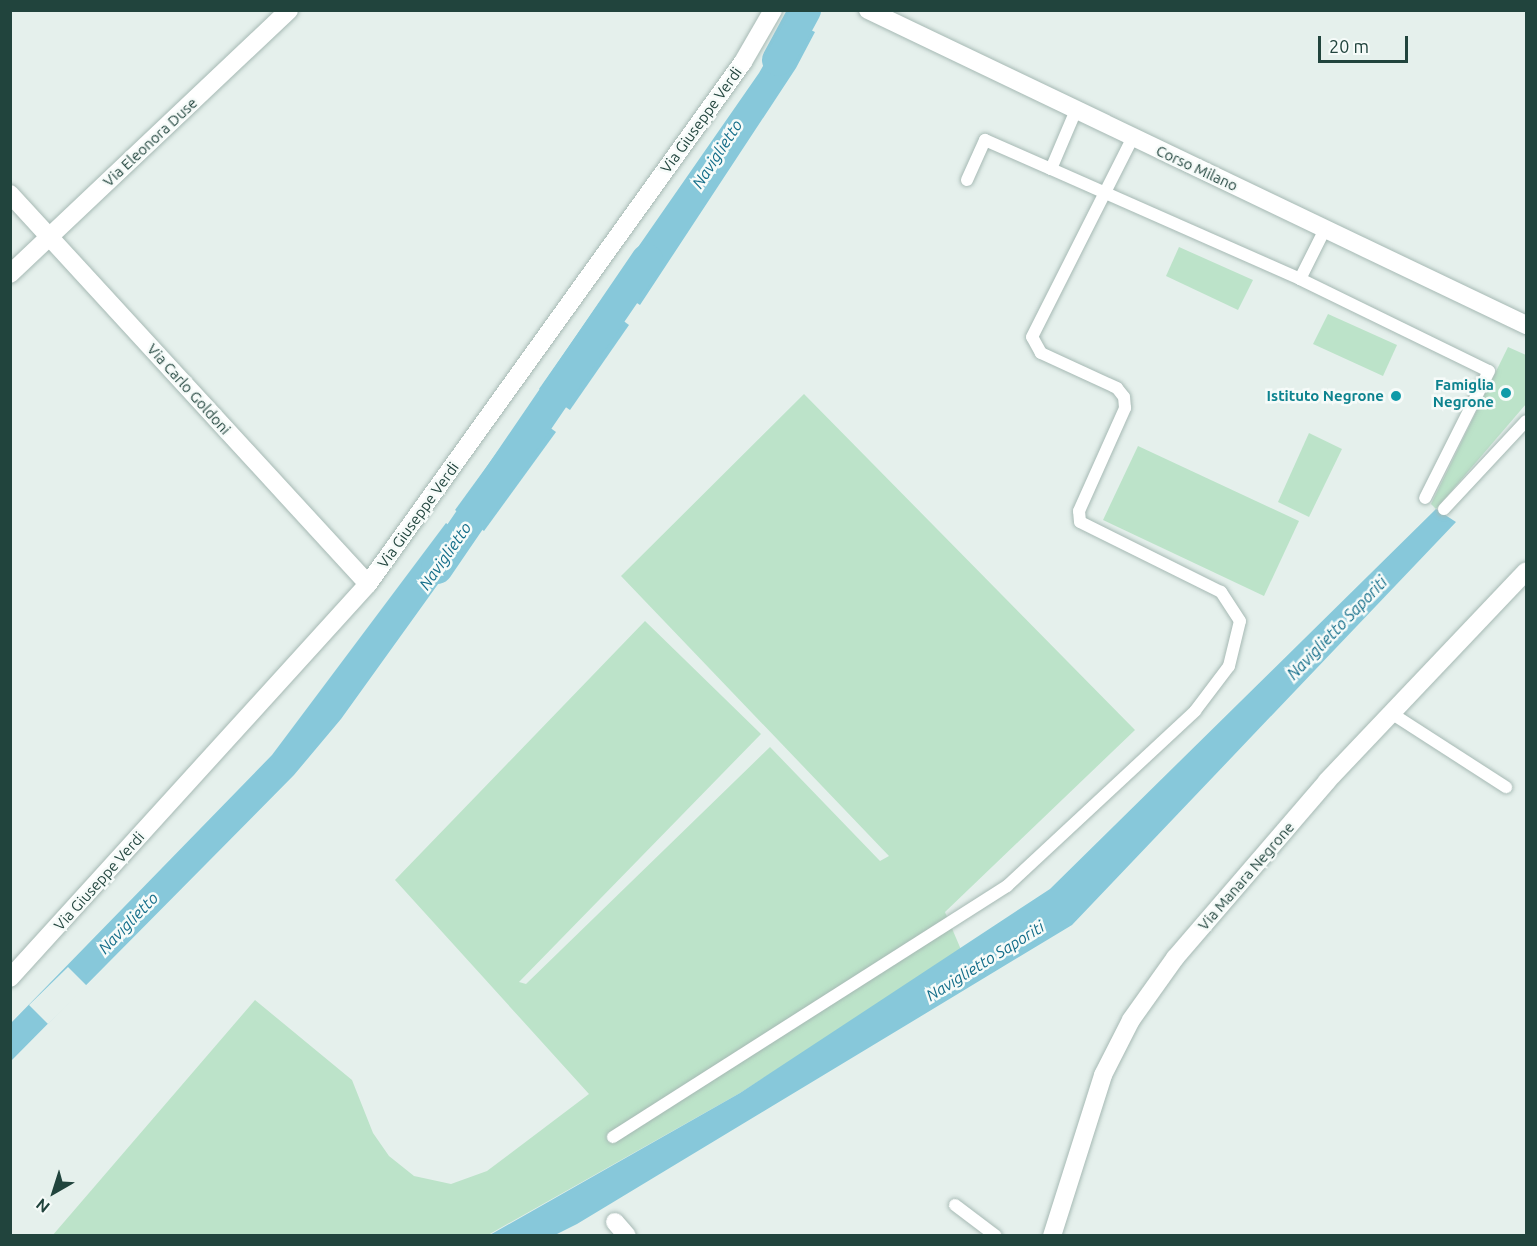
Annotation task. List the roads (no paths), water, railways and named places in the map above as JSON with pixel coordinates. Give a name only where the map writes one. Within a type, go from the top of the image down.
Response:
[{"type":"street","name":"Via Eleonora Duse","points":[[10,274],[289,10]]},
{"type":"street","name":"Via Giuseppe Verdi","points":[[10,978],[368,584],[743,62],[773,10]]},
{"type":"street","name":"Corso Milano","points":[[868,10],[1527,325]]},
{"type":"street","name":"Via Carlo Goldoni","points":[[10,194],[368,584]]},
{"type":"street","name":"Via Manara Negrone","points":[[1052,1236],[1103,1075],[1131,1020],[1182,949],[1392,713],[1527,571]]},
{"type":"lane","points":[[1051,169],[1076,110]]},
{"type":"lane","points":[[613,1137],[1007,886],[1195,711],[1229,666],[1240,621],[1221,592],[1080,522],[1079,511],[1125,408],[1124,398],[1117,388],[1041,353],[1032,337],[1132,137]]},
{"type":"lane","points":[[968,180],[986,140],[1300,279],[1489,371],[1425,498]]},
{"type":"lane","points":[[1300,279],[1325,229]]},
{"type":"lane","points":[[1444,509],[1527,421]]},
{"type":"lane","points":[[1392,713],[1506,787]]},
{"type":"lane","points":[[955,1205],[996,1236]]},
{"type":"water","points":[[789,20],[815,32],[796,68],[640,305],[611,286],[759,73]]},
{"type":"water","points":[[599,303],[629,325],[570,410],[539,389]]},
{"type":"water","points":[[527,411],[556,432],[484,531],[455,510]]},
{"type":"water","name":"Naviglietto Saporiti","points":[[1436,509],[1456,522],[1072,925],[577,1224],[555,1235],[488,1236],[740,1093],[1050,889]]},
{"type":"water","points":[[446,523],[469,541],[341,719],[294,775],[11,1061],[11,1023],[272,755]]},
{"type":"waterway","name":"Naviglietto","points":[[778,60],[805,10]]},
{"type":"waterway","name":"Naviglietto","points":[[437,568],[647,260]]},
{"type":"place","name":"Famiglia Negrone","points":[[1506,393]]},
{"type":"place","name":"Istituto Negrone","points":[[1396,396]]}]
